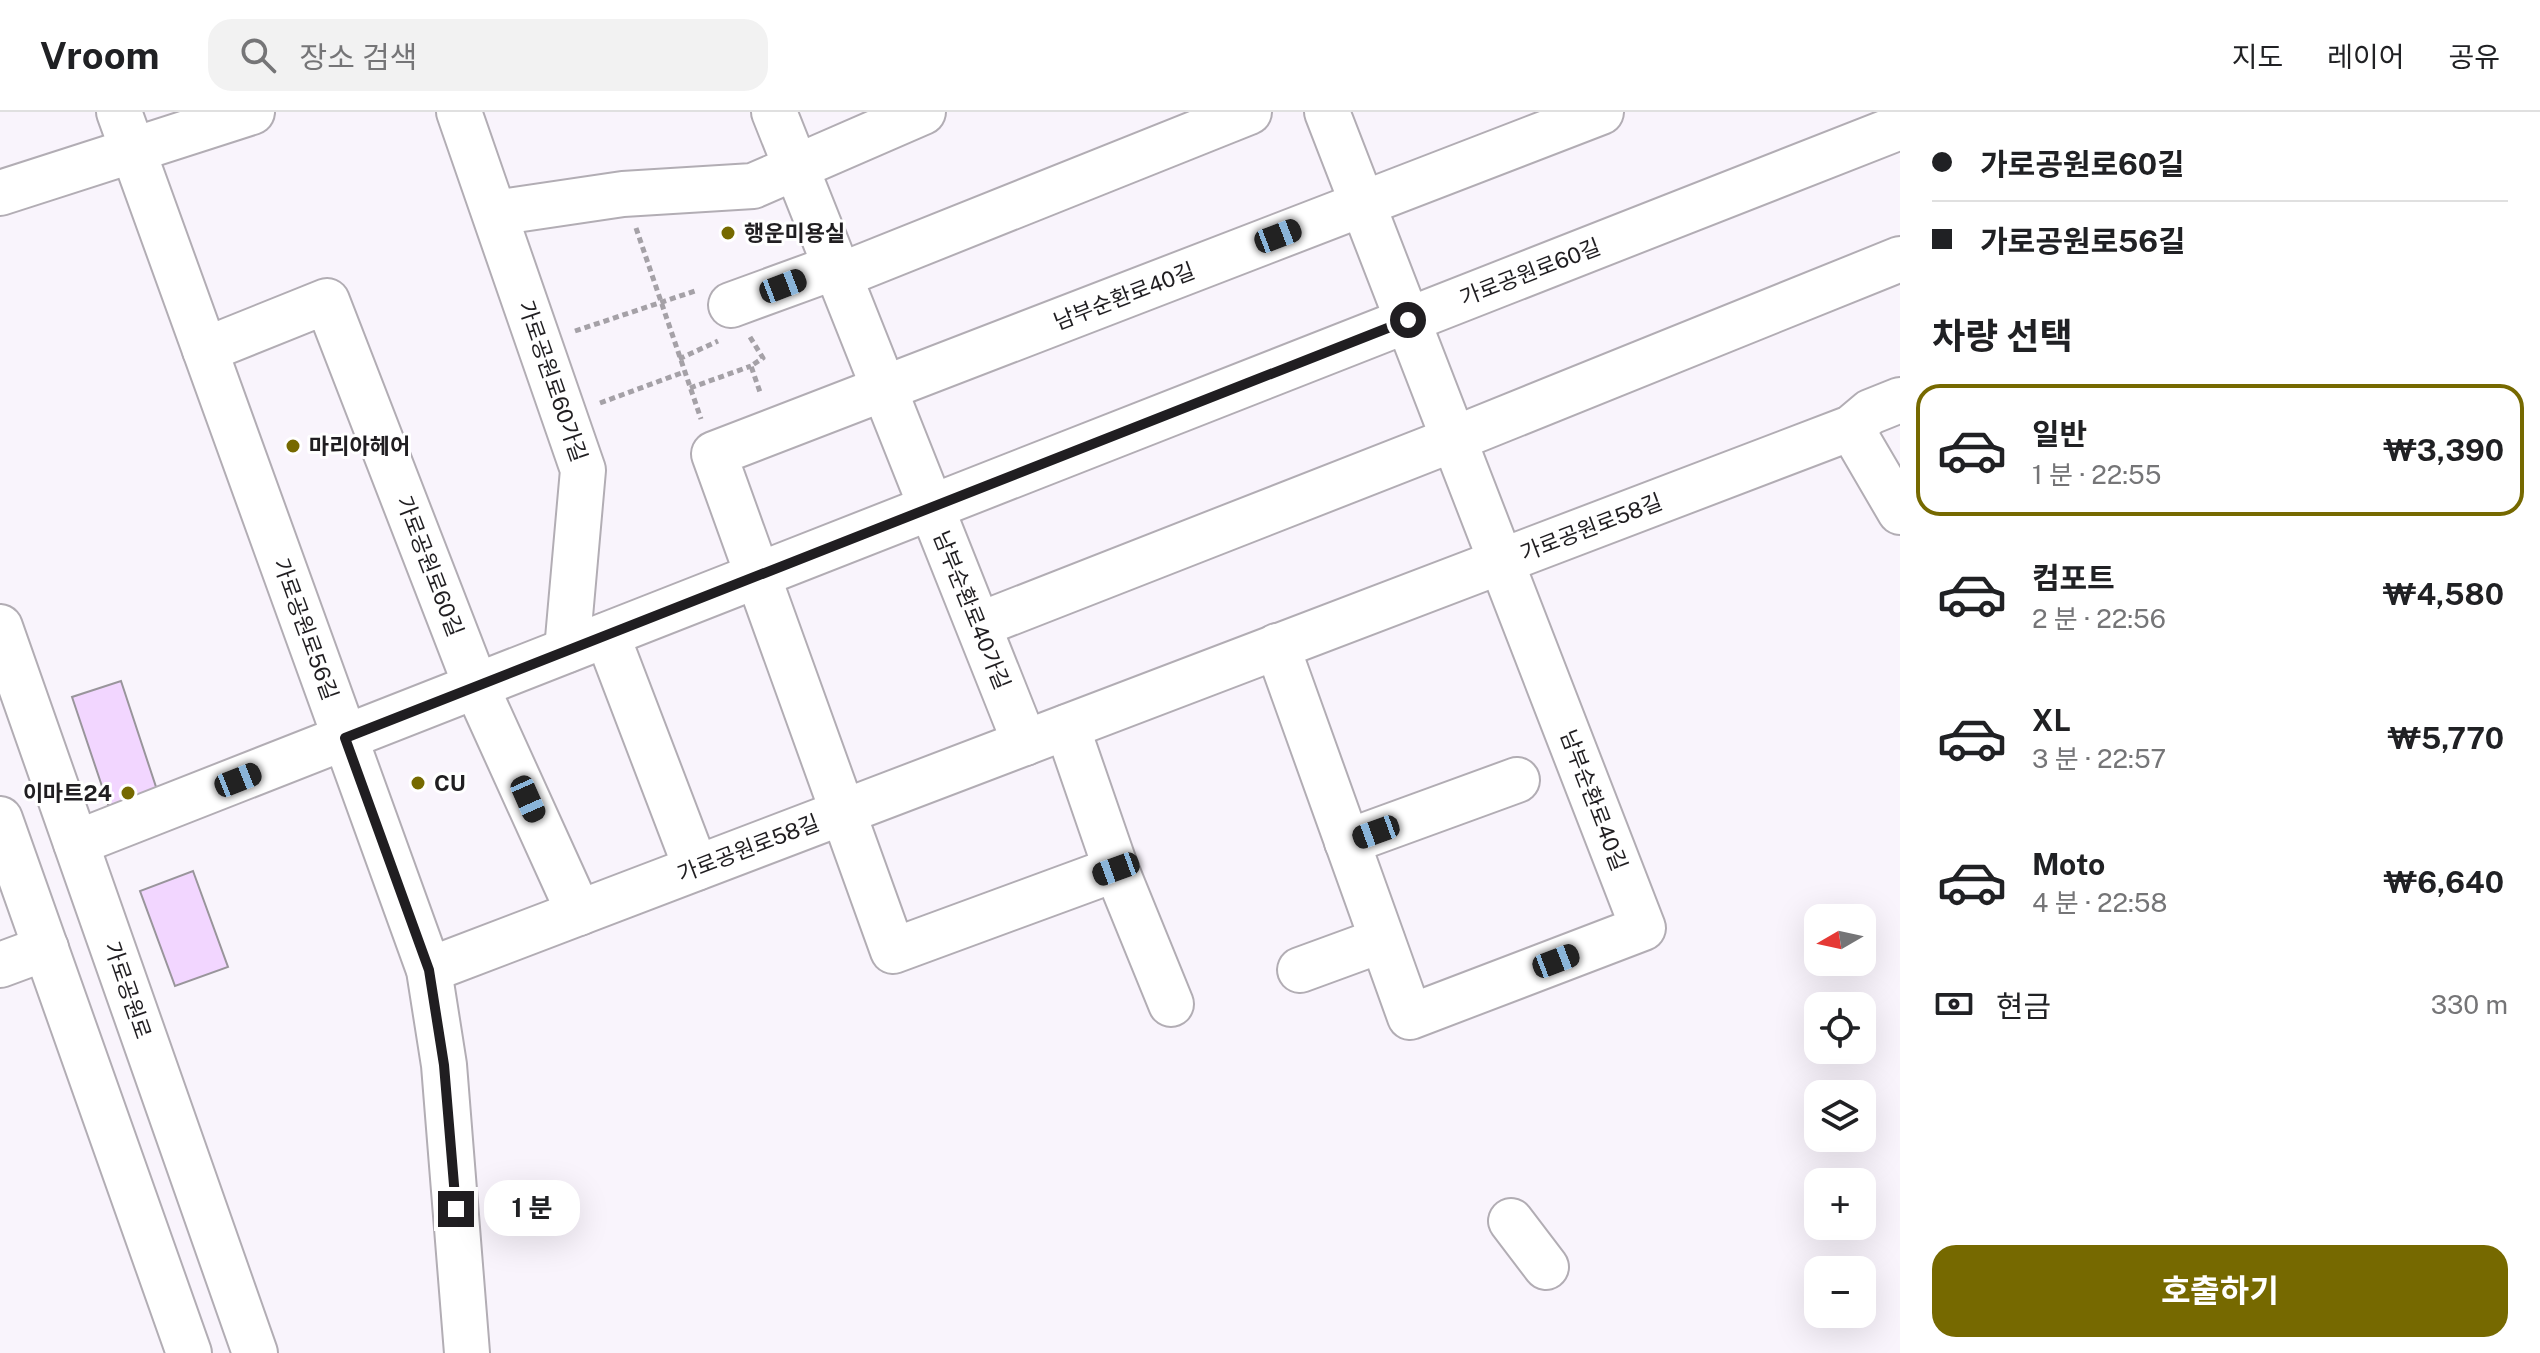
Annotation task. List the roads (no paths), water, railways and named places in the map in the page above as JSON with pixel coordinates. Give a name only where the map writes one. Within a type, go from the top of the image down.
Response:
[{"type":"street","points":[[0,193],[126,132],[252,112]]},
{"type":"street","name":"가로공원로60가길","points":[[459,112],[583,470],[587,642]]},
{"type":"street","name":"남부순환로40가길","points":[[774,112],[1025,743]]},
{"type":"street","points":[[495,213],[623,194],[753,186],[923,112]]},
{"type":"street","points":[[731,305],[837,272],[1249,112]]},
{"type":"street","name":"남부순환로40길","points":[[1327,112],[1643,928],[1410,1017],[1382,940]]},
{"type":"street","name":"남부순환로40길","points":[[884,388],[1601,112]]},
{"type":"street","name":"가로공원로60길","points":[[76,843],[1900,127]]},
{"type":"street","name":"가로공원로56길","points":[[126,132],[429,970],[444,1065],[467,1353]]},
{"type":"street","points":[[979,625],[1454,439],[1900,259]]},
{"type":"street","name":"가로공원로60길","points":[[205,350],[327,301],[476,686],[579,913]]},
{"type":"street","points":[[884,388],[714,454],[893,951],[1116,869]]},
{"type":"street","name":"가로공원로58길","points":[[429,970],[1851,428],[1870,412],[1900,400]]},
{"type":"street","points":[[1851,428],[1900,512]]},
{"type":"street","name":"가로공원로","points":[[0,627],[255,1353]]},
{"type":"street","points":[[587,642],[696,868]]},
{"type":"street","points":[[1277,646],[1382,940],[1300,970]]},
{"type":"street","points":[[1067,727],[1116,869],[1171,1004]]},
{"type":"street","points":[[1347,842],[1517,780]]},
{"type":"street","points":[[0,819],[189,1353]]},
{"type":"street","points":[[0,965],[46,948]]},
{"type":"street","points":[[1511,1221],[1546,1267]]},
{"type":"place","name":"행운미용실","points":[[728,233]]},
{"type":"place","name":"마리아헤어","points":[[293,446]]},
{"type":"place","name":"CU","points":[[418,783]]},
{"type":"place","name":"이마트24","points":[[128,793]]}]
